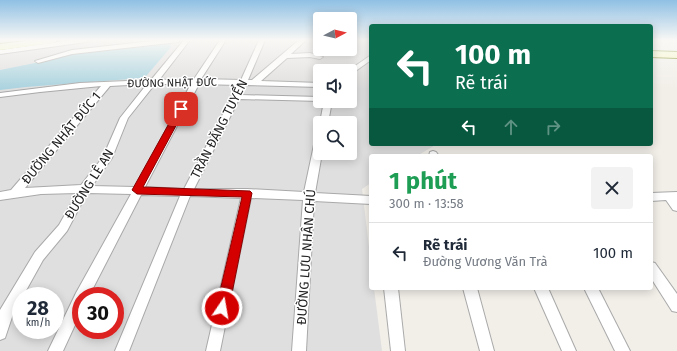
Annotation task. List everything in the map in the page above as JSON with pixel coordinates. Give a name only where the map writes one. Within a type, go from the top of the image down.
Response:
[{"type":"street","points":[[38,61],[55,56]]},
{"type":"street","name":"ĐƯỜNG LÊ AN","points":[[0,333],[5,315],[39,256],[63,228],[84,189],[107,158],[124,118],[174,56]]},
{"type":"street","points":[[86,287],[196,82],[212,56]]},
{"type":"street","name":"TRẦN ĐĂNG TUYỂN","points":[[122,351],[187,192],[243,83],[255,56]]},
{"type":"street","points":[[254,83],[286,56]]},
{"type":"street","points":[[316,56],[320,57]]},
{"type":"street","points":[[357,68],[369,59]]},
{"type":"street","name":"ĐƯỜNG NHẬT ĐỨC","points":[[0,95],[107,84],[154,81],[313,84]]},
{"type":"street","name":"ĐƯỜNG NHẬT ĐỨC 1","points":[[14,193],[107,84]]},
{"type":"street","points":[[236,97],[313,99]]},
{"type":"street","name":"ĐƯỜNG LƯU NHÂN CHÚ","points":[[299,351],[309,196],[316,160]]},
{"type":"street","points":[[0,196],[14,193],[84,189],[247,193],[369,200]]},
{"type":"street","points":[[213,351],[247,193]]},
{"type":"street","points":[[653,197],[673,196],[677,207]]},
{"type":"street","points":[[653,270],[677,306]]},
{"type":"street","points":[[391,290],[398,351]]},
{"type":"street","points":[[471,290],[486,351]]},
{"type":"street","points":[[542,290],[569,351]]},
{"type":"street","points":[[592,290],[623,351]]},
{"type":"street","points":[[55,351],[72,316]]},
{"type":"shaded area","points":[[0,56],[369,56],[369,146],[434,146],[420,154],[369,154],[369,184],[362,189],[369,247],[369,290],[374,290],[382,351],[0,351]]},
{"type":"water","points":[[61,56],[163,56],[143,78],[0,90],[0,70]]},
{"type":"route","points":[[181,109],[137,190],[247,193],[222,308]]}]
